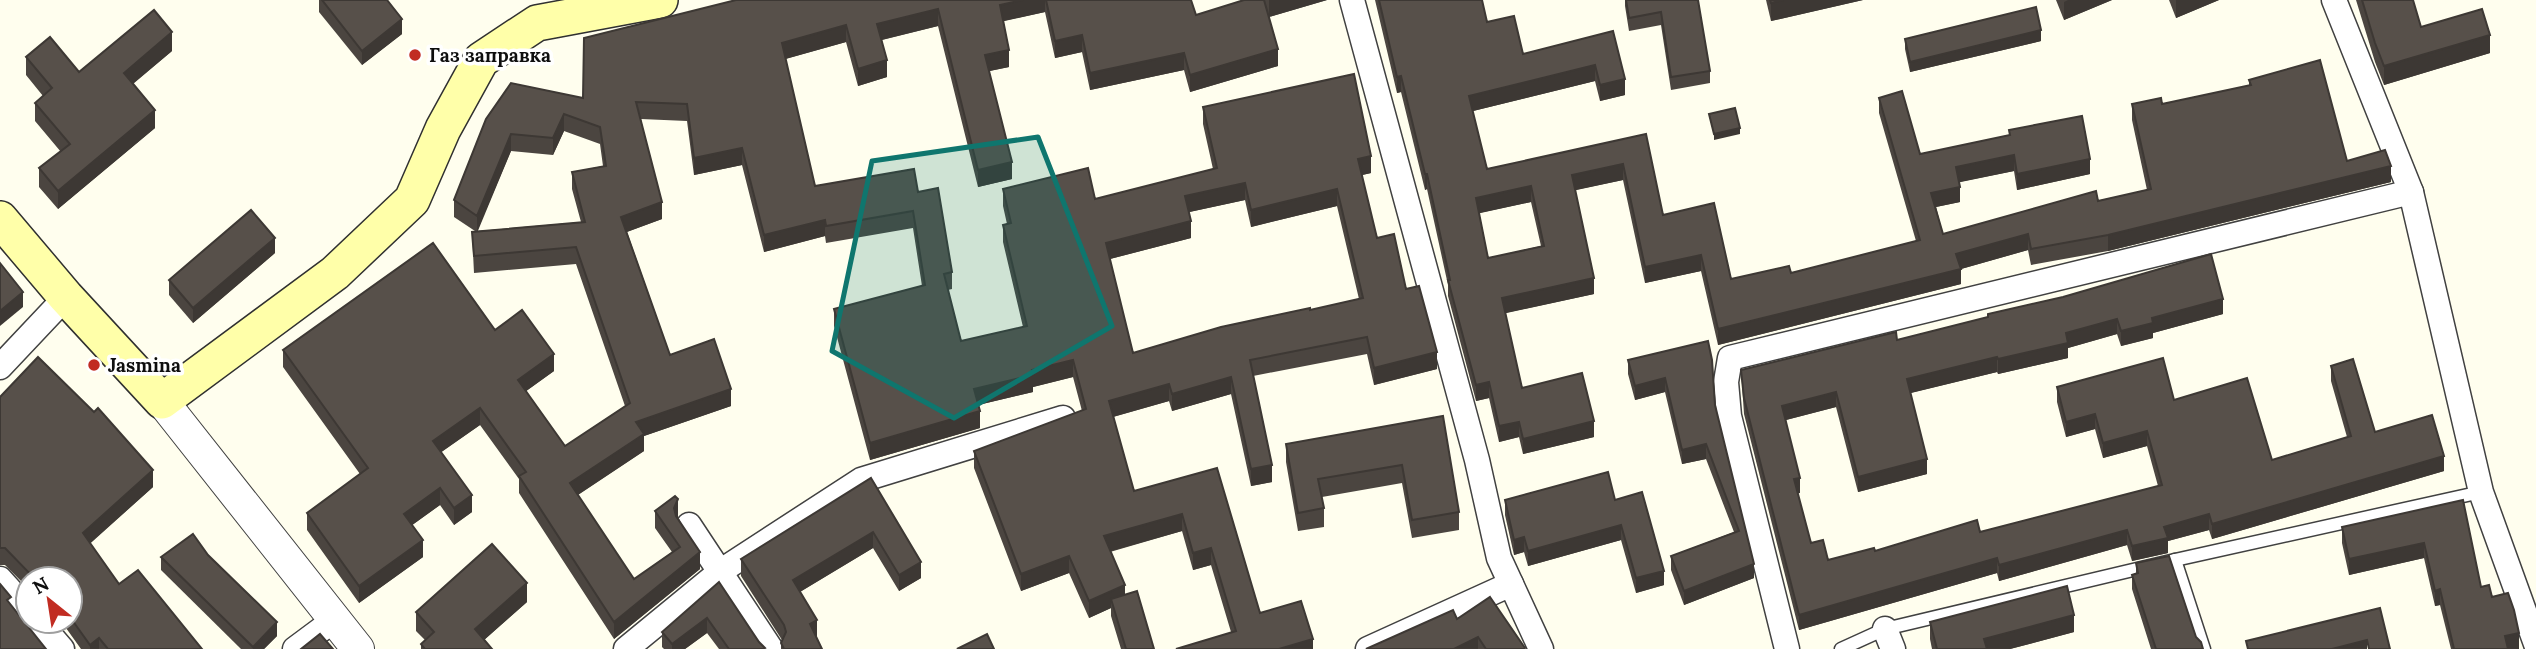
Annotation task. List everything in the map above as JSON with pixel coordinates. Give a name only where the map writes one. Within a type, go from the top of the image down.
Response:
[{"type":"main road","points":[[0,219],[66,298],[162,401],[335,272],[412,200],[443,129],[481,60],[538,11],[660,0]]},
{"type":"street","points":[[1353,0],[1477,460],[1499,558],[1541,649]]},
{"type":"street","points":[[2334,0],[2411,192],[2481,492],[2536,644]]},
{"type":"street","points":[[1787,649],[1729,416],[1726,382],[1730,359],[2411,192]]},
{"type":"street","points":[[0,367],[66,298]]},
{"type":"street","points":[[162,401],[358,649]]},
{"type":"street","points":[[626,649],[721,571],[861,480],[1063,418]]},
{"type":"street","points":[[689,525],[771,649]]},
{"type":"street","points":[[0,579],[14,594]]},
{"type":"street","points":[[1368,649],[1511,584]]},
{"type":"street","points":[[295,649],[334,620]]},
{"type":"street","points":[[50,635],[62,649]]},
{"type":"lane","points":[[1841,649],[1889,639],[2175,560],[2481,492]]},
{"type":"lane","points":[[2175,560],[2204,649]]},
{"type":"highlighted area","points":[[1038,137],[1112,326],[954,418],[832,351],[872,161]]},
{"type":"building","points":[[322,0],[387,0],[402,19],[362,51]]},
{"type":"building","points":[[736,0],[1023,0],[1000,5],[1009,50],[985,55],[1012,162],[978,170],[938,9],[877,24],[887,60],[858,69],[846,25],[782,43],[815,186],[914,169],[918,192],[938,188],[952,272],[944,274],[961,341],[1027,326],[1003,225],[1011,223],[1003,189],[1088,168],[1095,199],[1217,168],[1203,107],[1354,74],[1371,156],[1358,159],[1377,238],[1394,234],[1406,289],[1419,286],[1437,352],[1374,368],[1367,337],[1250,360],[1272,465],[1251,469],[1231,377],[1172,394],[1169,384],[1109,401],[1134,491],[1217,468],[1260,613],[1301,601],[1313,639],[1279,649],[1176,649],[1236,631],[1211,548],[1193,553],[1182,514],[1104,536],[1125,585],[1089,601],[1069,556],[1021,574],[974,451],[1086,409],[1073,360],[1032,370],[1033,375],[974,389],[980,411],[870,443],[834,309],[925,285],[913,211],[826,226],[825,220],[764,235],[742,148],[694,158],[687,104],[636,102],[662,202],[621,217],[670,355],[714,339],[731,389],[636,422],[644,434],[570,483],[634,579],[680,547],[655,511],[675,496],[678,499],[674,508],[676,516],[700,552],[614,622],[519,476],[526,472],[480,408],[433,441],[472,495],[454,508],[440,488],[404,514],[423,540],[359,586],[307,513],[368,468],[283,350],[433,243],[495,330],[522,310],[554,354],[518,380],[565,446],[630,403],[576,247],[474,256],[472,232],[585,222],[572,172],[606,166],[600,127],[564,114],[553,138],[511,134],[477,216],[454,200],[486,119],[511,83],[583,98],[584,38]],"holes":[[[1245,183],[1251,210],[1337,189],[1363,298],[1221,327],[1133,353],[1106,243],[1191,221],[1185,196]]]},
{"type":"building","points":[[1046,0],[1191,0],[1196,15],[1244,0],[1264,0],[1278,49],[1190,75],[1184,53],[1090,73],[1082,35],[1055,41]]},
{"type":"building","points":[[1379,0],[1482,0],[1487,22],[1514,16],[1523,54],[1613,31],[1625,79],[1600,85],[1595,65],[1469,96],[1487,169],[1646,134],[1663,215],[1714,203],[1731,279],[1789,266],[1791,273],[1920,240],[1879,98],[1902,91],[1920,154],[2010,135],[2009,130],[2082,116],[2090,159],[2017,174],[2014,155],[1956,167],[1960,187],[1931,193],[1943,234],[2096,191],[2098,201],[2151,189],[2132,104],[2161,98],[2162,104],[2251,85],[2249,80],[2320,60],[2347,161],[2385,150],[2391,166],[2108,235],[2031,249],[2028,234],[1956,254],[1961,269],[1718,329],[1701,255],[1645,267],[1623,164],[1572,175],[1594,278],[1502,298],[1522,388],[1582,373],[1594,421],[1523,439],[1519,422],[1499,426],[1489,382],[1476,385],[1448,280],[1427,174],[1401,76],[1397,77]],"holes":[[[1531,186],[1544,246],[1488,258],[1476,198]]]},
{"type":"building","points":[[1626,0],[1698,0],[1710,71],[1671,77],[1661,12],[1629,18]]},
{"type":"building","points":[[2362,0],[2413,0],[2421,27],[2482,9],[2490,35],[2384,66]]},
{"type":"building","points":[[2036,7],[2041,30],[1910,62],[1905,39]]},
{"type":"building","points":[[154,10],[172,32],[124,73],[155,110],[58,191],[39,168],[70,144],[35,103],[52,88],[26,57],[50,37],[79,72]]},
{"type":"building","points":[[1735,108],[1740,128],[1714,134],[1709,114]]},
{"type":"building","points":[[251,210],[275,238],[193,308],[169,280]]},
{"type":"building","points":[[2211,254],[2223,299],[2152,318],[2153,323],[2121,331],[2117,319],[2066,333],[2068,343],[1907,379],[1927,459],[1858,477],[1836,392],[1782,406],[1800,478],[1794,479],[1811,543],[1823,540],[1828,560],[1874,548],[1875,551],[1977,520],[1980,532],[2162,485],[2147,431],[2103,443],[2095,414],[2066,422],[2057,387],[2163,358],[2174,400],[2247,378],[2272,460],[2351,436],[2331,366],[2353,359],[2375,432],[2432,415],[2444,456],[2212,524],[2209,514],[2164,527],[2168,538],[2132,546],[2127,530],[1999,565],[1997,558],[1799,615],[1744,398],[1741,370],[1896,332],[1897,340],[1988,317],[1988,314],[2063,297]]},
{"type":"building","points":[[0,263],[23,292],[0,311]]},
{"type":"building","points":[[1708,341],[1715,405],[1754,564],[1684,591],[1671,556],[1739,531],[1706,444],[1682,450],[1665,378],[1635,386],[1628,360]]},
{"type":"building","points":[[38,357],[94,412],[98,408],[153,470],[83,533],[119,584],[138,570],[202,649],[108,649],[99,638],[90,645],[83,635],[84,565],[21,565],[5,548],[0,548],[0,397]]},
{"type":"building","points":[[1443,416],[1459,512],[1412,520],[1402,465],[1318,479],[1324,508],[1298,513],[1286,444]]},
{"type":"building","points":[[1608,472],[1615,500],[1642,492],[1664,571],[1636,578],[1621,525],[1528,551],[1524,537],[1514,540],[1505,500]]},
{"type":"building","points":[[871,478],[921,562],[899,575],[873,532],[793,580],[817,620],[810,624],[822,649],[784,649],[781,643],[786,632],[784,625],[741,559]]},
{"type":"building","points":[[2463,500],[2481,587],[2489,585],[2492,597],[2508,593],[2514,610],[2519,633],[2505,636],[2508,649],[2454,649],[2440,589],[2435,591],[2424,543],[2349,559],[2342,527]]},
{"type":"building","points":[[193,534],[208,555],[277,622],[253,647],[161,557]]},
{"type":"building","points":[[492,544],[527,583],[475,629],[492,649],[425,649],[421,644],[434,632],[416,612]]},
{"type":"building","points":[[2169,556],[2196,637],[2203,649],[2156,649],[2132,575],[2138,573],[2136,563]]},
{"type":"building","points":[[719,582],[765,648],[729,649],[707,618],[672,644],[662,632]]},
{"type":"building","points":[[0,584],[11,597],[7,600],[14,609],[14,635],[35,635],[46,649],[0,649]]},
{"type":"building","points":[[2067,586],[2074,615],[1984,639],[1987,649],[1937,649],[1930,622]]},
{"type":"building","points":[[1137,591],[1154,649],[1126,649],[1111,599]]},
{"type":"building","points":[[1490,597],[1524,649],[1486,649],[1478,637],[1454,649],[1366,649],[1453,610],[1457,619]]},
{"type":"building","points":[[2380,608],[2390,649],[2369,649],[2367,640],[2332,649],[2248,649],[2246,641]]},
{"type":"building","points":[[320,634],[333,649],[301,649]]},
{"type":"building","points":[[987,634],[994,649],[957,649]]},
{"type":"place","name":"Газ заправка","points":[[415,55]]},
{"type":"place","name":"Jasmina","points":[[94,365]]}]
